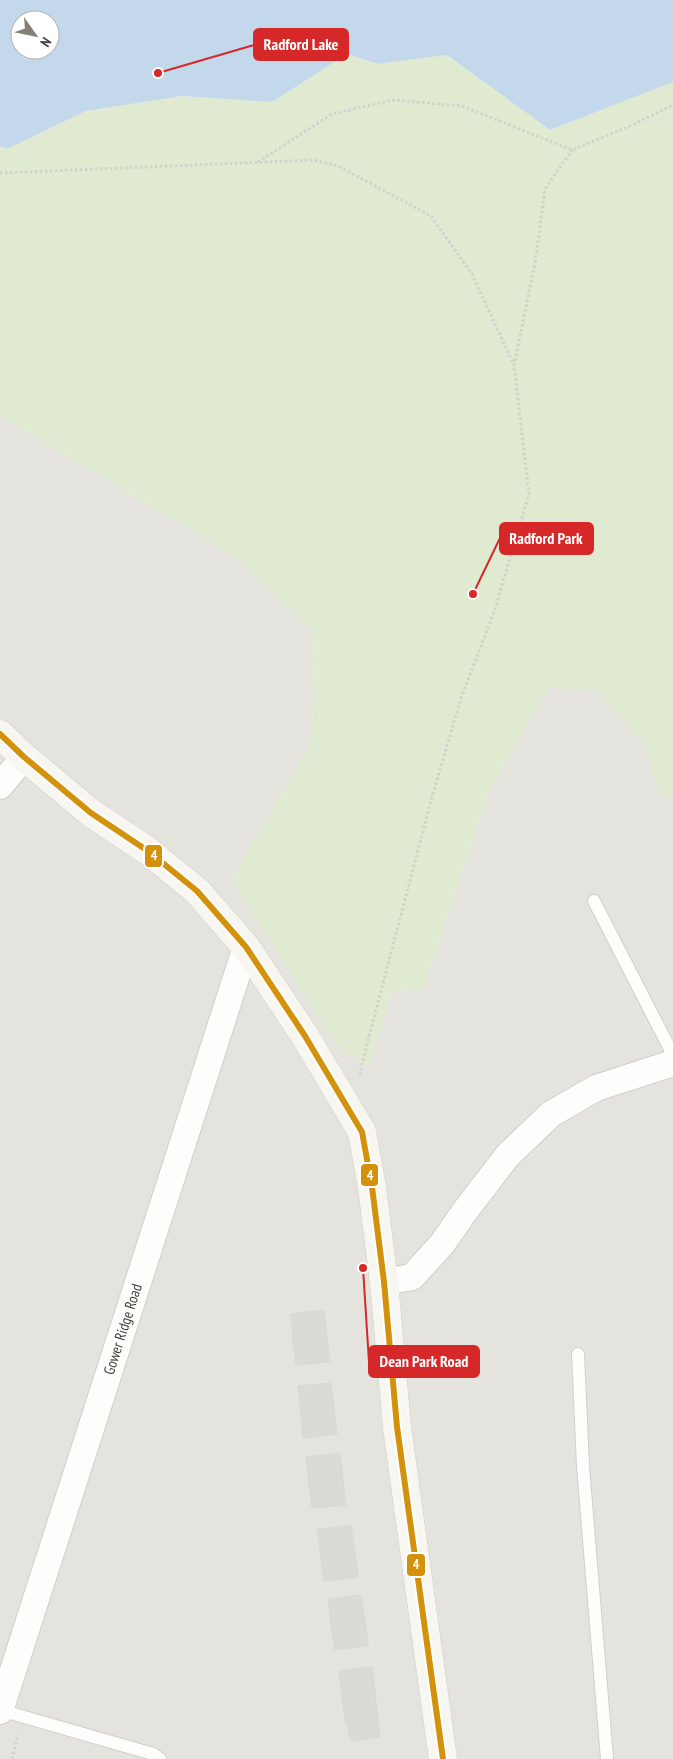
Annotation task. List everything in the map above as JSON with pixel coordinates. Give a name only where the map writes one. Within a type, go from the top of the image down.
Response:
[{"type":"street","points":[[0,734],[24,757],[91,813],[148,851],[197,891],[246,947],[305,1036],[362,1132],[372,1187],[384,1282],[398,1427],[443,1759]]},
{"type":"street","points":[[0,786],[24,757]]},
{"type":"street","name":"Gower Ridge Road","points":[[8,1713],[246,947]]},
{"type":"street","points":[[384,1282],[412,1277],[442,1244],[508,1155],[551,1114],[596,1088],[673,1063]]},
{"type":"lane","points":[[594,901],[673,1055]]},
{"type":"lane","points":[[578,1354],[583,1466],[607,1759]]},
{"type":"lane","points":[[8,1713],[153,1754],[160,1759]]},
{"type":"path","points":[[257,162],[332,114],[393,100],[462,106],[572,150]]},
{"type":"path","points":[[514,366],[535,263],[545,190],[572,150],[628,127],[673,105]]},
{"type":"path","points":[[0,173],[314,160],[338,166],[431,216],[472,274],[514,366],[529,494],[494,612],[461,698],[432,798],[360,1072],[364,1080]]},
{"type":"path","points":[[8,1713],[12,1759]]},
{"type":"shaded area","points":[[0,416],[234,556],[314,631],[312,742],[231,880],[369,1067],[392,992],[424,988],[489,791],[549,687],[598,691],[646,747],[661,795],[673,797],[673,1759],[0,1759]]},
{"type":"green space","points":[[347,54],[378,64],[447,55],[550,130],[673,82],[673,797],[661,796],[646,747],[598,691],[549,687],[489,791],[424,988],[392,992],[369,1068],[337,1045],[231,880],[312,742],[314,631],[234,556],[0,416],[0,146],[7,149],[86,111],[182,96],[272,102]]},
{"type":"water","points":[[0,0],[673,0],[673,82],[550,130],[447,55],[378,64],[347,54],[272,102],[182,96],[86,111],[7,149],[0,146]]},
{"type":"building","points":[[324,1310],[327,1336],[293,1340],[291,1314]]},
{"type":"building","points":[[327,1336],[330,1362],[296,1365],[293,1340]]},
{"type":"building","points":[[331,1383],[334,1409],[301,1412],[298,1386]]},
{"type":"building","points":[[334,1409],[337,1434],[303,1438],[301,1412]]},
{"type":"building","points":[[340,1453],[343,1479],[309,1483],[306,1457]]},
{"type":"building","points":[[343,1479],[346,1505],[312,1508],[309,1483]]},
{"type":"building","points":[[351,1525],[355,1551],[321,1556],[317,1530]]},
{"type":"building","points":[[355,1551],[358,1577],[324,1581],[321,1556]]},
{"type":"building","points":[[361,1595],[365,1621],[331,1625],[328,1599]]},
{"type":"building","points":[[365,1621],[368,1646],[335,1650],[331,1625]]},
{"type":"building","points":[[372,1667],[375,1693],[342,1697],[339,1671]]},
{"type":"building","points":[[375,1693],[380,1737],[351,1741],[347,1722],[345,1722],[342,1697]]},
{"type":"transit line","name":"4","points":[[0,734],[24,757],[91,813],[148,851],[197,891],[246,947],[305,1036],[362,1132],[372,1187],[384,1282],[397,1427],[443,1759]]},
{"type":"place","name":"Radford Lake","points":[[158,73]]},
{"type":"place","name":"Radford Park","points":[[473,594]]},
{"type":"place","name":"Dean Park Road","points":[[363,1268]]}]
